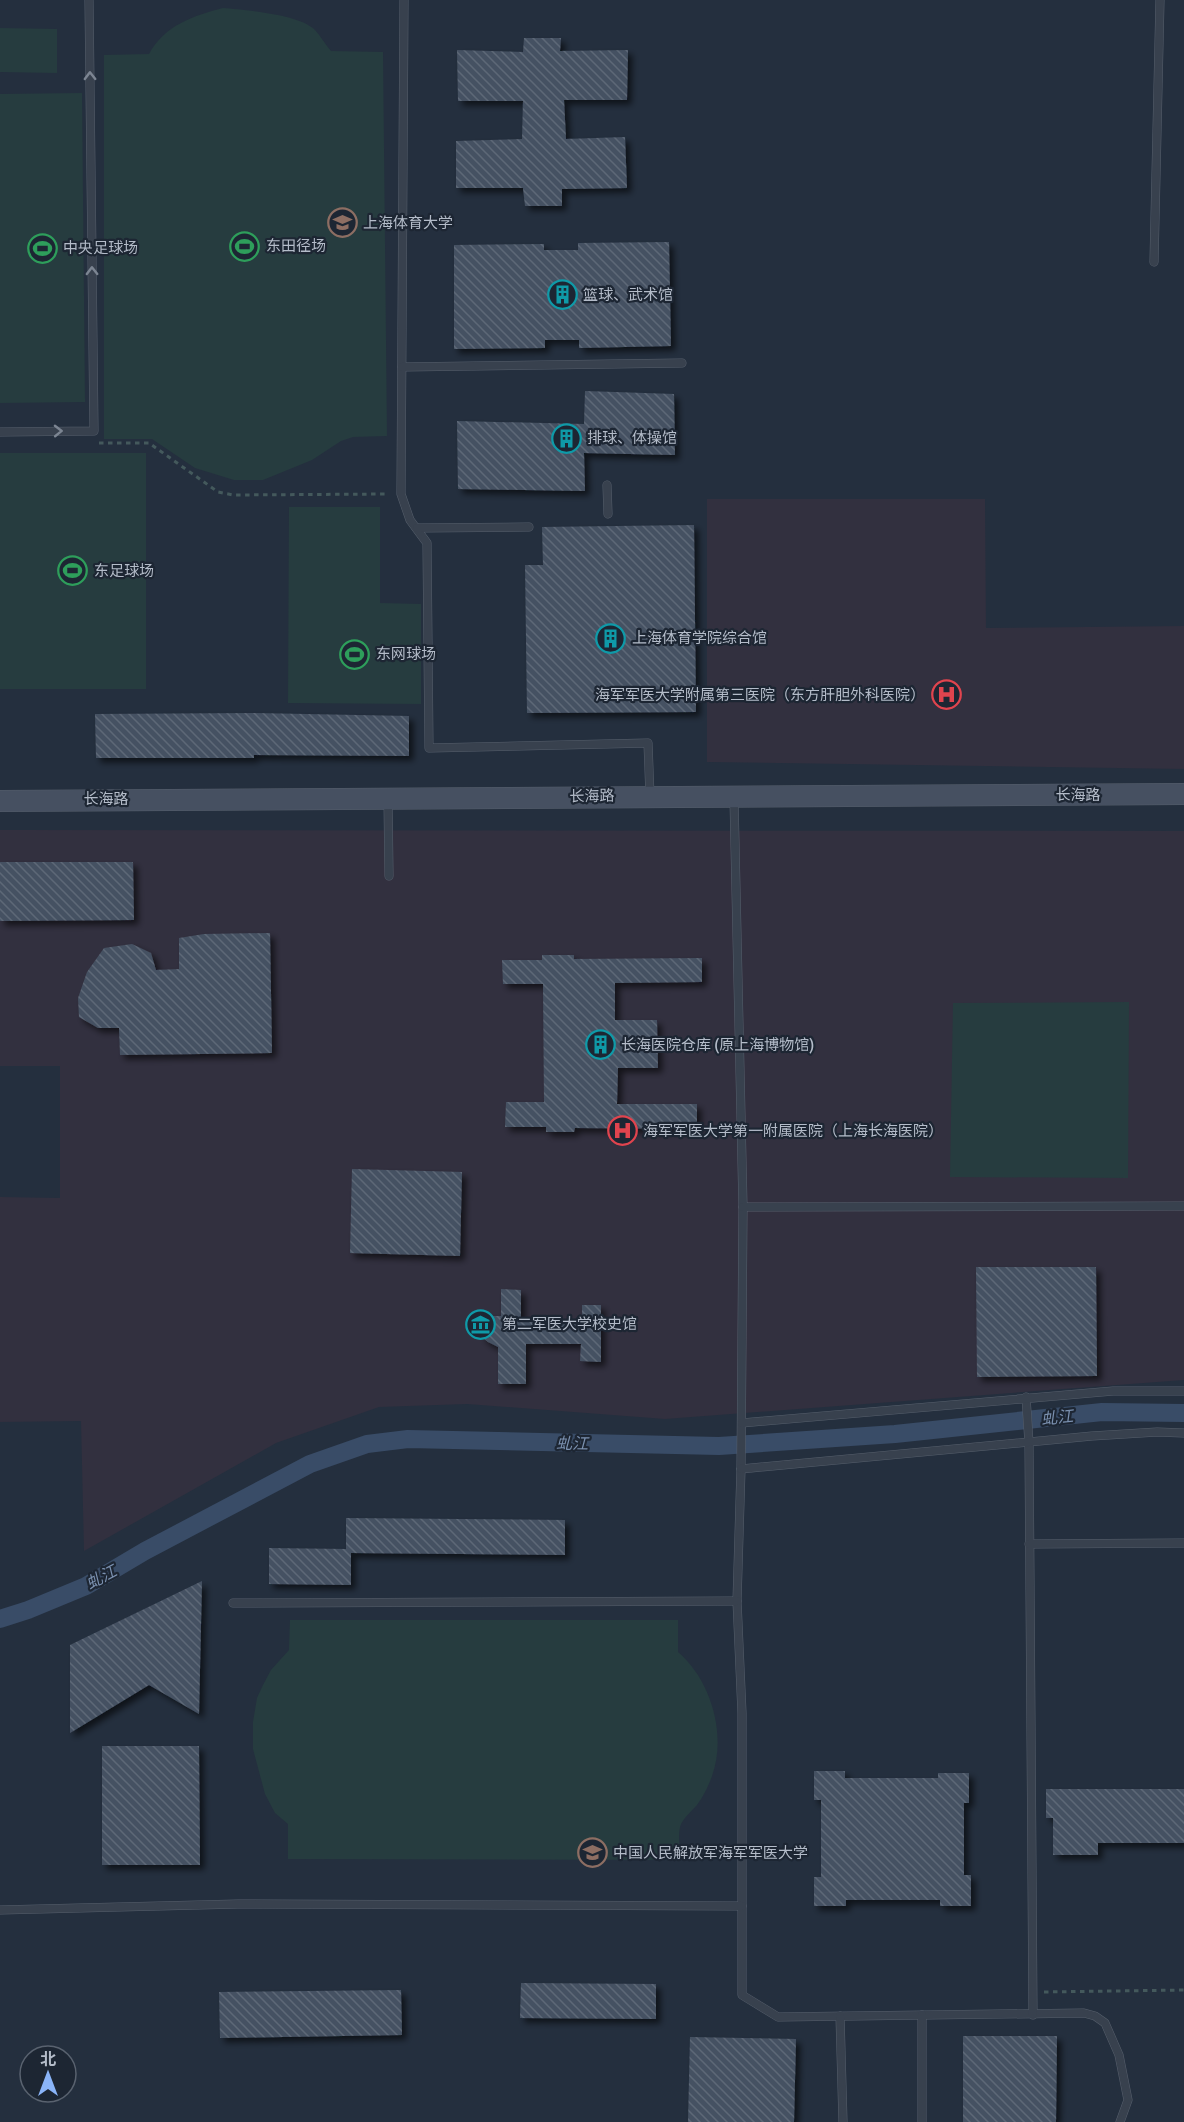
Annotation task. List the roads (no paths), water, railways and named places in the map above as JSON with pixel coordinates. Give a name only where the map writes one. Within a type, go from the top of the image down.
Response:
[{"type":"street","name":"长海路","points":[[0,801],[1184,794]]},
{"type":"lane","points":[[0,432],[94,431],[89,0]]},
{"type":"lane","points":[[404,0],[401,494],[410,520],[427,543],[429,748],[648,743],[650,796]]},
{"type":"lane","points":[[1154,262],[1160,0]]},
{"type":"lane","points":[[402,367],[682,363]]},
{"type":"lane","points":[[607,485],[608,514]]},
{"type":"lane","points":[[417,528],[529,527]]},
{"type":"lane","points":[[734,796],[743,1207],[741,1469],[737,1601],[742,1713],[742,1995],[778,2017],[1084,2013],[1095,2016],[1105,2023],[1119,2055],[1128,2100],[1120,2122]]},
{"type":"lane","points":[[388,798],[389,876]]},
{"type":"lane","points":[[743,1207],[1184,1206]]},
{"type":"lane","points":[[741,1427],[1026,1397],[1113,1391],[1184,1391]]},
{"type":"lane","points":[[1026,1397],[1029,1443],[1033,2015]]},
{"type":"lane","points":[[741,1469],[1157,1432],[1184,1433]]},
{"type":"lane","points":[[1029,1544],[1184,1543]]},
{"type":"lane","points":[[232,1603],[737,1601]]},
{"type":"lane","points":[[0,1910],[238,1904],[742,1906]]},
{"type":"lane","points":[[922,2015],[922,2122]]},
{"type":"lane","points":[[840,2016],[843,2122]]},
{"type":"waterway","name":"虬江","points":[[0,1619],[86,1586],[145,1551],[310,1464],[367,1444],[408,1439],[719,1446],[895,1434],[1102,1412],[1184,1413]]},
{"type":"place","name":"上海体育大学","points":[[342,223]]},
{"type":"place","name":"东田径场","points":[[245,246]]},
{"type":"place","name":"中央足球场","points":[[42,248]]},
{"type":"place","name":"篮球、武术馆","points":[[562,295]]},
{"type":"place","name":"排球、体操馆","points":[[566,438]]},
{"type":"place","name":"东足球场","points":[[73,571]]},
{"type":"place","name":"上海体育学院综合馆","points":[[611,638]]},
{"type":"place","name":"东网球场","points":[[355,654]]},
{"type":"place","name":"海军军医大学附属第三医院（东方肝胆外科医院）","points":[[946,695]]},
{"type":"place","name":"长海医院仓库 (原上海博物馆)","points":[[600,1045]]},
{"type":"place","name":"海军军医大学第一附属医院（上海长海医院）","points":[[622,1131]]},
{"type":"place","name":"第二军医大学校史馆","points":[[481,1324]]},
{"type":"place","name":"中国人民解放军海军军医大学","points":[[592,1853]]}]
